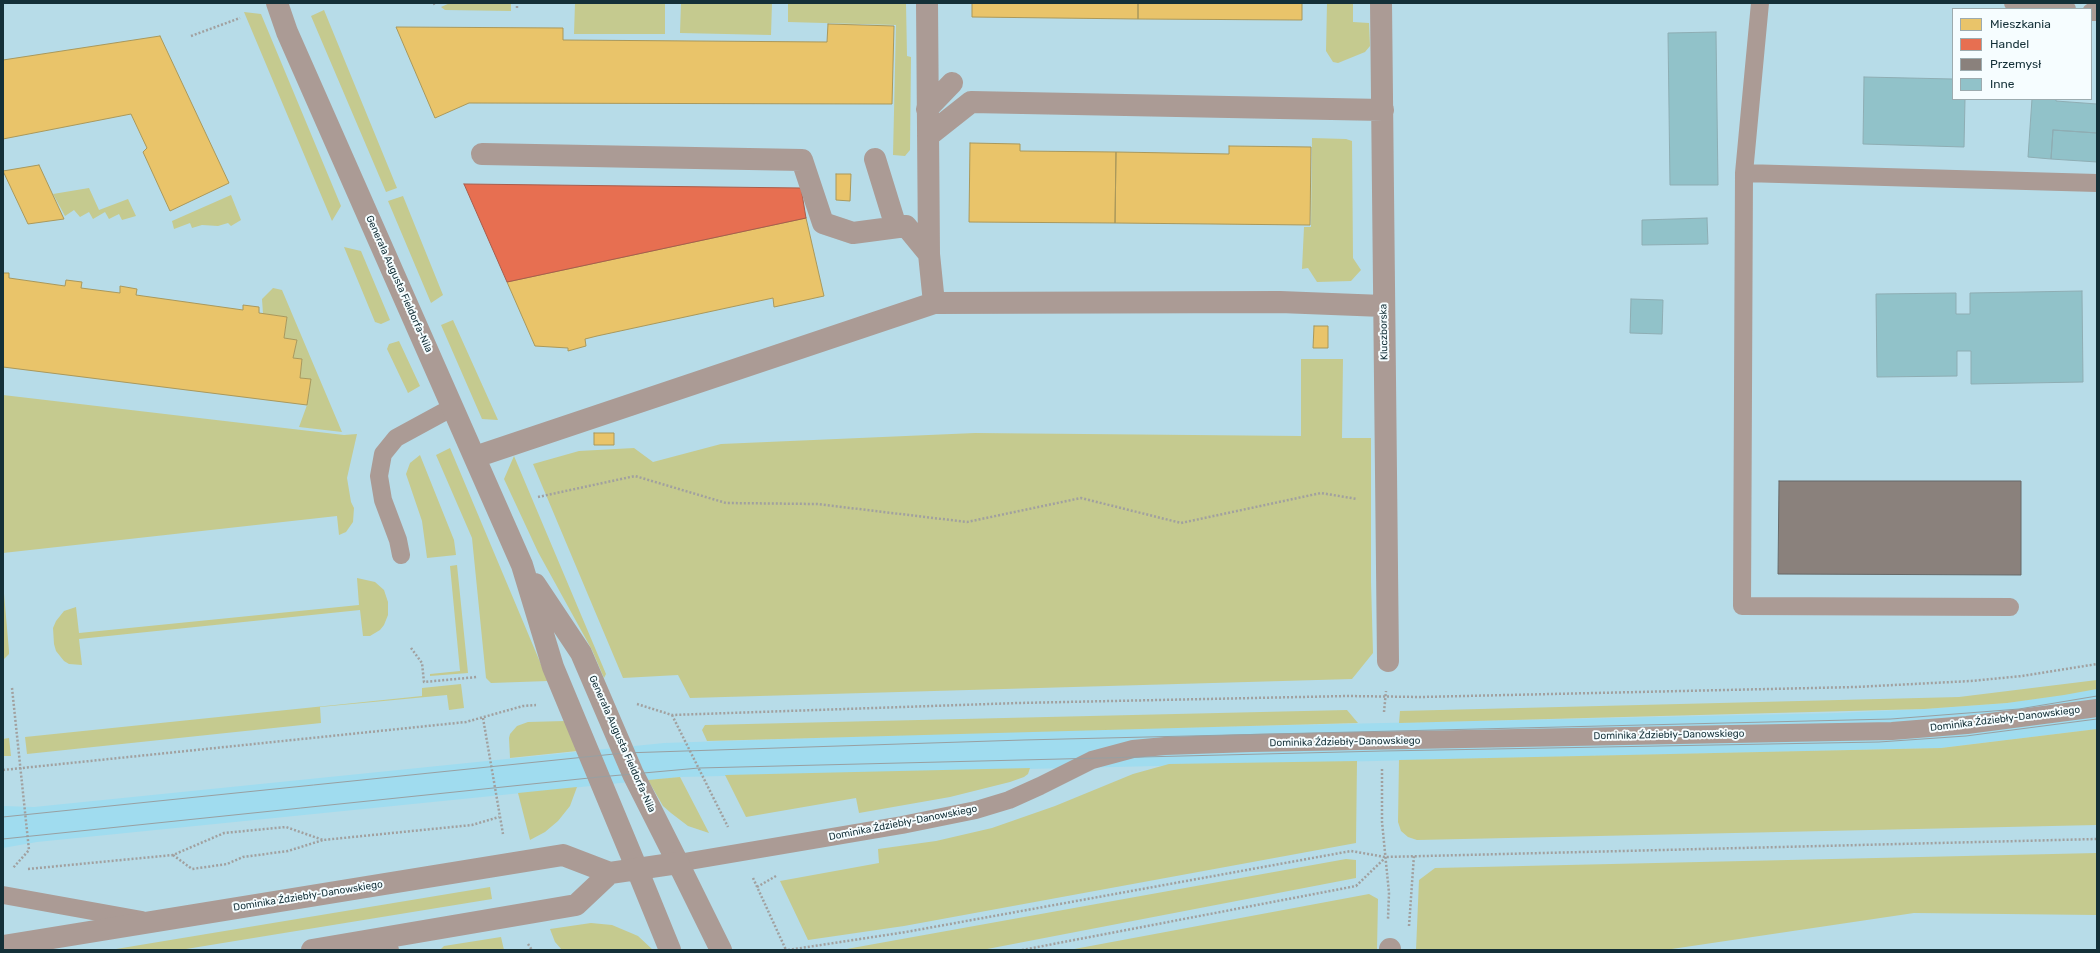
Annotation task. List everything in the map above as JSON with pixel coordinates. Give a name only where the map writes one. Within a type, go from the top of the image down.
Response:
[{"type":"street","points":[[927,3],[929,254],[934,303]]},
{"type":"street","name":"Kluczborska","points":[[1381,3],[1383,110],[1383,306],[1388,661]]},
{"type":"street","name":"Generała Augusta Fieldorfa-Nila","points":[[280,4],[287,32],[522,565],[553,667],[670,950]]},
{"type":"street","points":[[927,109],[952,83]]},
{"type":"street","points":[[928,136],[971,102],[1383,110]]},
{"type":"street","points":[[482,154],[802,160],[823,223],[853,232],[906,226],[929,254]]},
{"type":"street","points":[[875,159],[896,227]]},
{"type":"street","points":[[475,457],[934,303],[1280,302],[1383,306]]},
{"type":"street","name":"Generała Augusta Fieldorfa-Nila","points":[[522,565],[581,653],[633,774],[721,950]]},
{"type":"street","name":"Dominika Ździebły-Danowskiego","points":[[3,946],[563,855],[610,873],[678,863]]},
{"type":"street","points":[[312,950],[338,944],[576,904],[610,873]]},
{"type":"lane","points":[[1760,3],[1744,173],[1742,606],[2010,607]]},
{"type":"lane","points":[[2013,3],[2058,8]]},
{"type":"lane","points":[[1744,173],[2097,183]]},
{"type":"lane","points":[[401,555],[382,492],[379,476],[383,454],[396,438],[453,407]]},
{"type":"lane","name":"Dominika Ździebły-Danowskiego","points":[[678,863],[902,825],[976,810],[1009,800],[1092,760],[1133,749],[1165,746],[1259,743],[1892,730],[1967,726],[2097,708]]},
{"type":"lane","points":[[3,894],[149,922]]},
{"type":"lane","points":[[338,944],[362,945],[390,950]]},
{"type":"path","points":[[517,3],[517,8]]},
{"type":"path","points":[[191,36],[240,18]]},
{"type":"path","points":[[538,497],[635,476],[726,502],[817,504],[967,522],[1081,498],[1181,523],[1321,493],[1386,503]]},
{"type":"path","points":[[411,648],[422,663],[424,682],[477,677]]},
{"type":"path","points":[[631,702],[672,715],[1018,703],[1339,696],[1437,696],[1911,685],[2022,676],[2097,664]]},
{"type":"path","points":[[12,688],[29,850],[12,869],[19,869]]},
{"type":"path","points":[[3,770],[466,722],[523,706],[537,705]]},
{"type":"path","points":[[672,715],[730,831]]},
{"type":"path","points":[[482,718],[504,838]]},
{"type":"path","points":[[1382,768],[1382,822],[1389,893],[1387,930],[1390,950]]},
{"type":"path","points":[[173,855],[192,869],[227,864],[243,857],[288,851],[323,840],[472,825],[499,817]]},
{"type":"path","points":[[26,869],[41,869],[173,855],[224,833],[286,827],[323,840]]},
{"type":"path","points":[[754,881],[787,950],[906,932],[1351,851],[1385,857],[1414,855],[2097,839]]},
{"type":"path","points":[[1408,934],[1414,855]]},
{"type":"path","points":[[1022,950],[1356,886],[1385,857]]},
{"type":"shaded area","points":[[2097,689],[2097,729],[1941,748],[680,777],[37,842],[3,848],[3,806],[34,807],[664,743],[1022,731],[1837,713],[2007,703]]},
{"type":"green space","points":[[450,3],[511,3],[511,11],[445,10],[441,7]]},
{"type":"green space","points":[[575,3],[665,3],[665,34],[574,34]]},
{"type":"green space","points":[[681,3],[772,3],[771,35],[680,33]]},
{"type":"green space","points":[[788,3],[906,3],[907,56],[911,57],[910,150],[905,156],[893,155],[896,25],[788,22]]},
{"type":"green space","points":[[1327,3],[1353,3],[1353,22],[1369,23],[1370,46],[1365,52],[1338,63],[1333,62],[1326,51]]},
{"type":"green space","points":[[324,10],[397,188],[386,192],[311,16]]},
{"type":"green space","points":[[244,12],[261,14],[341,206],[332,221]]},
{"type":"green space","points":[[1312,138],[1346,139],[1352,141],[1353,258],[1361,270],[1351,281],[1317,282],[1308,268],[1302,269],[1304,227],[1311,227]]},
{"type":"green space","points":[[89,188],[99,210],[128,199],[136,216],[122,220],[119,214],[109,219],[105,212],[93,219],[89,212],[80,217],[74,210],[65,216],[53,194]]},
{"type":"green space","points":[[231,195],[241,220],[231,226],[228,223],[218,226],[202,225],[192,228],[190,223],[174,229],[172,221]]},
{"type":"green space","points":[[403,196],[443,295],[431,303],[388,201]]},
{"type":"green space","points":[[344,247],[361,251],[390,320],[381,324],[375,322]]},
{"type":"green space","points":[[273,288],[282,290],[342,432],[299,427],[307,405],[311,379],[300,378],[302,359],[293,358],[297,340],[284,338],[287,317],[263,314],[262,299]]},
{"type":"green space","points":[[453,320],[498,420],[482,419],[441,325]]},
{"type":"green space","points":[[399,341],[420,386],[408,393],[387,349],[389,344]]},
{"type":"green space","points":[[1301,359],[1343,359],[1342,438],[1371,438],[1371,582],[1373,653],[1352,679],[690,698],[678,675],[623,678],[533,464],[579,451],[634,448],[653,462],[721,444],[975,433],[1301,436]]},
{"type":"green space","points":[[3,395],[344,435],[357,434],[347,478],[351,502],[354,508],[353,522],[346,532],[339,535],[337,516],[3,553]]},
{"type":"green space","points":[[450,448],[548,681],[491,683],[486,678],[472,538],[436,455]]},
{"type":"green space","points":[[420,455],[454,540],[456,555],[427,558],[422,521],[406,474],[410,463]]},
{"type":"green space","points":[[514,456],[606,674],[604,678],[592,650],[538,552],[504,479]]},
{"type":"green space","points":[[457,565],[468,673],[430,676],[430,674],[460,671],[450,566]]},
{"type":"green space","points":[[357,578],[375,582],[384,590],[388,602],[388,615],[384,625],[380,630],[370,636],[363,636],[360,610],[79,639],[82,665],[69,664],[64,661],[56,651],[54,644],[53,628],[56,621],[64,611],[76,607],[79,633],[359,605]]},
{"type":"green space","points":[[3,582],[9,654],[3,660]]},
{"type":"green space","points":[[2097,680],[2097,689],[2064,695],[2007,703],[1924,709],[1399,723],[1400,711],[1959,697]]},
{"type":"green space","points":[[461,684],[464,708],[449,710],[447,695],[320,707],[321,723],[27,754],[25,737],[422,696],[422,688]]},
{"type":"green space","points":[[1347,710],[1358,723],[707,741],[702,730],[705,725]]},
{"type":"green space","points":[[565,721],[577,751],[510,758],[509,738],[510,734],[517,726],[528,722]]},
{"type":"green space","points":[[2097,729],[2097,825],[1417,840],[1408,837],[1401,831],[1398,822],[1399,760],[1941,748]]},
{"type":"green space","points":[[9,738],[11,756],[3,756],[3,739]]},
{"type":"green space","points":[[1357,761],[1356,843],[904,926],[808,940],[780,881],[879,863],[878,849],[936,841],[992,828],[1055,806],[1133,774],[1169,764]]},
{"type":"green space","points":[[1030,768],[1028,774],[1024,777],[1010,782],[950,797],[859,813],[856,798],[746,817],[725,775]]},
{"type":"green space","points":[[680,777],[709,833],[688,826],[671,813],[663,806],[648,780]]},
{"type":"green space","points":[[577,787],[570,806],[558,821],[545,832],[530,840],[518,793]]},
{"type":"green space","points":[[2097,853],[2097,915],[1914,913],[1665,950],[1416,950],[1419,880],[1435,868]]},
{"type":"green space","points":[[1346,859],[1356,860],[1356,878],[982,950],[841,950]]},
{"type":"green space","points":[[490,887],[492,899],[180,950],[110,950]]},
{"type":"green space","points":[[1369,894],[1378,899],[1377,950],[1069,950]]},
{"type":"green space","points":[[591,923],[612,925],[638,936],[653,950],[562,950],[555,942],[550,929]]},
{"type":"green space","points":[[501,937],[504,950],[440,950],[444,946]]},
{"type":"building: Mieszkania","points":[[972,3],[1138,3],[1138,19],[972,17]]},
{"type":"building: Mieszkania","points":[[1138,3],[1302,3],[1302,20],[1138,19]]},
{"type":"building: Mieszkania","points":[[828,24],[894,26],[892,104],[469,103],[435,118],[396,27],[563,28],[563,40],[827,42]]},
{"type":"building: Mieszkania","points":[[160,36],[229,183],[170,211],[143,152],[147,148],[131,114],[3,139],[3,60]]},
{"type":"building: Mieszkania","points":[[970,143],[1020,144],[1020,151],[1116,152],[1115,223],[969,222]]},
{"type":"building: Mieszkania","points":[[1229,146],[1311,147],[1310,225],[1115,223],[1116,152],[1229,154]]},
{"type":"building: Mieszkania","points":[[39,165],[64,219],[28,224],[3,171]]},
{"type":"building: Mieszkania","points":[[836,174],[851,174],[850,201],[836,200]]},
{"type":"building: Mieszkania","points":[[806,218],[824,296],[774,307],[773,298],[585,339],[586,346],[568,351],[568,348],[535,346],[507,282]]},
{"type":"building: Mieszkania","points":[[3,273],[9,273],[9,278],[65,286],[66,280],[82,282],[81,288],[120,293],[120,286],[137,289],[136,295],[243,310],[243,305],[259,307],[259,313],[287,317],[284,338],[297,340],[293,358],[302,359],[300,378],[311,379],[307,405],[3,367]]},
{"type":"building: Mieszkania","points":[[1314,326],[1328,326],[1328,348],[1313,348]]},
{"type":"building: Mieszkania","points":[[594,433],[614,433],[614,445],[594,445]]},
{"type":"building: Handel","points":[[464,184],[801,188],[806,218],[507,282]]},
{"type":"building: Przemysł","points":[[1779,481],[2021,481],[2021,575],[1778,574]]},
{"type":"building: Inne","points":[[1716,32],[1718,185],[1670,185],[1668,33]]},
{"type":"building: Inne","points":[[1864,77],[1952,79],[1952,100],[1965,100],[1964,147],[1863,144]]},
{"type":"building: Inne","points":[[2032,100],[2056,100],[2097,104],[2097,133],[2053,130],[2051,159],[2028,157]]},
{"type":"building: Inne","points":[[2053,130],[2097,133],[2097,162],[2051,159]]},
{"type":"building: Inne","points":[[1707,218],[1708,244],[1642,245],[1642,220]]},
{"type":"building: Inne","points":[[2082,291],[2083,382],[1971,384],[1971,351],[1957,351],[1957,376],[1877,377],[1876,294],[1956,293],[1956,314],[1970,314],[1970,293]]},
{"type":"building: Inne","points":[[1631,299],[1663,300],[1662,334],[1630,333]]},
{"type":"tram line","points":[[3,817],[624,753],[1023,740],[1891,719],[2019,709],[2097,696]]},
{"type":"tram line","points":[[3,839],[699,768],[1383,751],[1879,742],[1966,736],[2097,719]]}]
